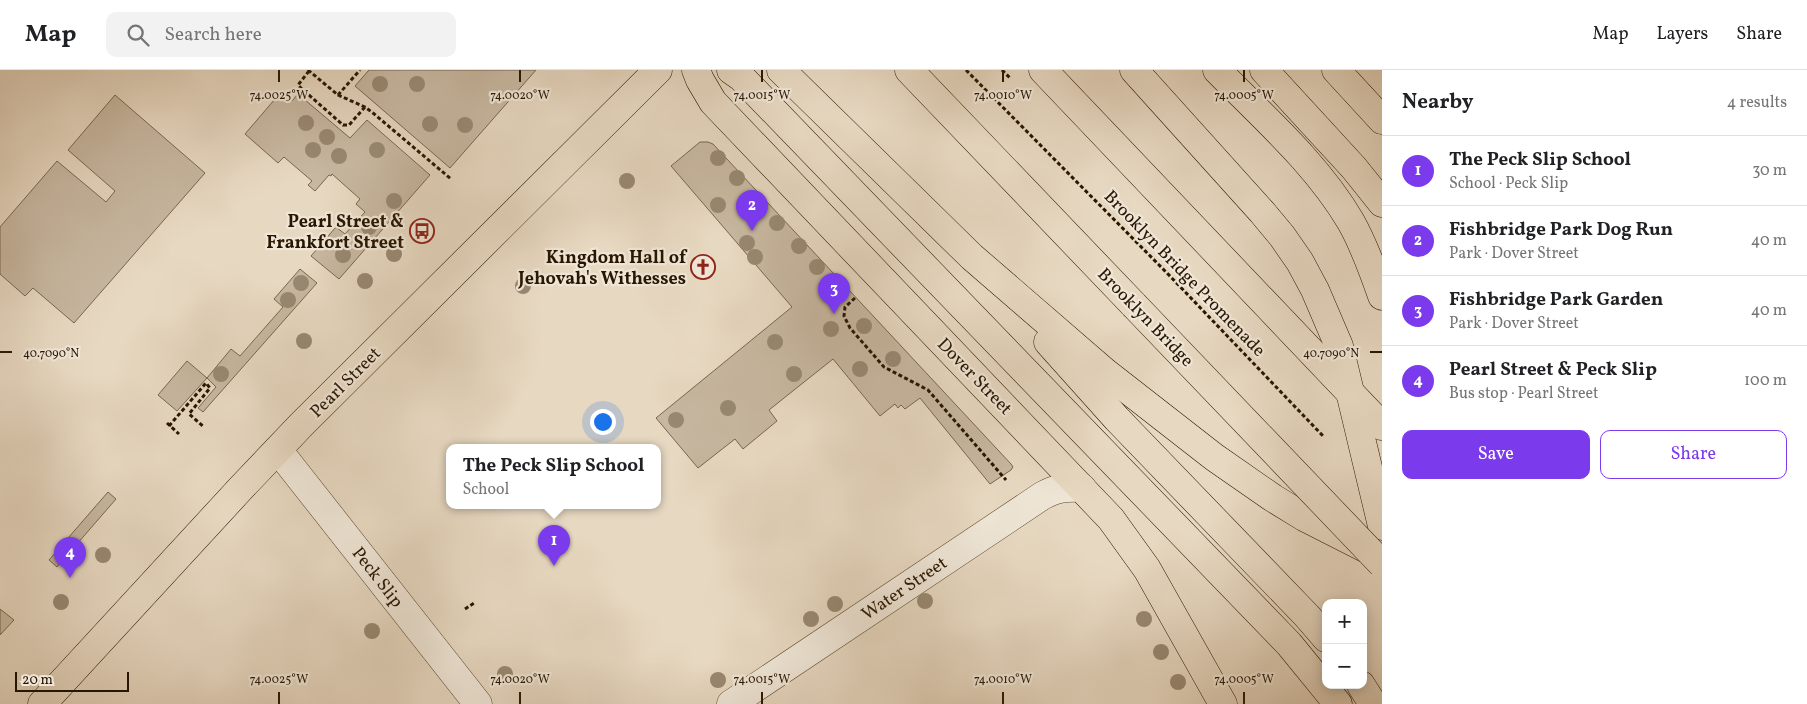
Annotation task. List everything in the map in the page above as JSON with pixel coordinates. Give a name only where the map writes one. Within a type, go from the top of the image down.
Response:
[{"type":"main road","name":"Pearl Street","points":[[42,704],[278,450],[658,70]]},
{"type":"main road","name":"Dover Street","points":[[696,70],[713,102],[1111,518],[1147,569],[1223,704]]},
{"type":"main road","points":[[731,70],[740,77],[1289,644],[1338,704]]},
{"type":"main road","points":[[781,70],[972,256],[1106,372],[1214,457],[1273,498],[1304,517],[1382,555]]},
{"type":"main road","name":"Brooklyn Bridge","points":[[909,70],[1382,564]]},
{"type":"main road","points":[[1043,70],[1382,426]]},
{"type":"main road","points":[[1134,70],[1282,236],[1316,290],[1339,346],[1382,526]]},
{"type":"main road","points":[[1218,70],[1300,154],[1319,177],[1350,221],[1364,246],[1382,296]]},
{"type":"main road","points":[[1264,70],[1354,168],[1382,203]]},
{"type":"main road","points":[[1336,70],[1382,120]]},
{"type":"main road","points":[[972,256],[1117,419],[1322,633]]},
{"type":"main road","points":[[1364,689],[1373,704]]},
{"type":"street","name":"Peck Slip","points":[[278,450],[478,704]]},
{"type":"street","name":"Water Street","points":[[731,704],[1042,496],[1052,490],[1082,488]]},
{"type":"path","points":[[365,107],[348,125],[343,125],[298,85],[309,70],[338,95],[365,107],[451,178]]},
{"type":"path","points":[[338,95],[360,70]]},
{"type":"path","name":"Brooklyn Bridge Promenade","points":[[966,70],[1167,273],[1328,441]]},
{"type":"path","points":[[855,298],[845,307],[844,316],[850,328],[884,367],[928,390],[1003,476]]},
{"type":"path","points":[[179,434],[168,425],[206,383],[210,388],[189,414],[204,427]]},
{"type":"path","points":[[465,609],[474,603]]},
{"type":"shaded area","points":[[369,70],[536,70],[450,168],[355,86]]},
{"type":"shaded area","points":[[281,92],[292,101],[298,94],[350,138],[367,120],[430,175],[339,279],[311,256],[336,227],[345,234],[365,212],[356,204],[360,199],[332,174],[315,191],[308,185],[312,181],[284,157],[278,163],[245,134]]},
{"type":"shaded area","points":[[115,95],[205,173],[74,323],[33,288],[25,296],[0,274],[0,227],[57,161],[106,202],[115,191],[68,150]]},
{"type":"shaded area","points":[[700,142],[713,144],[1011,464],[1013,467],[1011,470],[990,484],[920,398],[905,409],[901,405],[898,408],[895,404],[880,416],[833,359],[769,410],[777,421],[743,449],[735,439],[698,468],[656,418],[792,307],[671,166]]},
{"type":"shaded area","points":[[300,269],[317,283],[203,412],[198,408],[216,387],[207,378],[231,349],[240,356],[283,307],[274,299]]},
{"type":"shaded area","points":[[187,361],[207,378],[177,411],[158,395]]},
{"type":"shaded area","points":[[108,492],[116,499],[57,567],[49,560]]},
{"type":"shaded area","points":[[0,609],[14,620],[0,635]]},
{"type":"place","name":"Pearl Street & Frankfort Street","points":[[422,231]]},
{"type":"place","name":"Fishbridge Park Dog Run","points":[[752,231]]},
{"type":"place","name":"Kingdom Hall of Jehovah's Withesses","points":[[703,267]]},
{"type":"place","name":"Fishbridge Park Garden","points":[[834,314]]},
{"type":"place","name":"The Peck Slip School","points":[[554,566]]},
{"type":"place","name":"Pearl Street & Peck Slip","points":[[70,578]]}]
